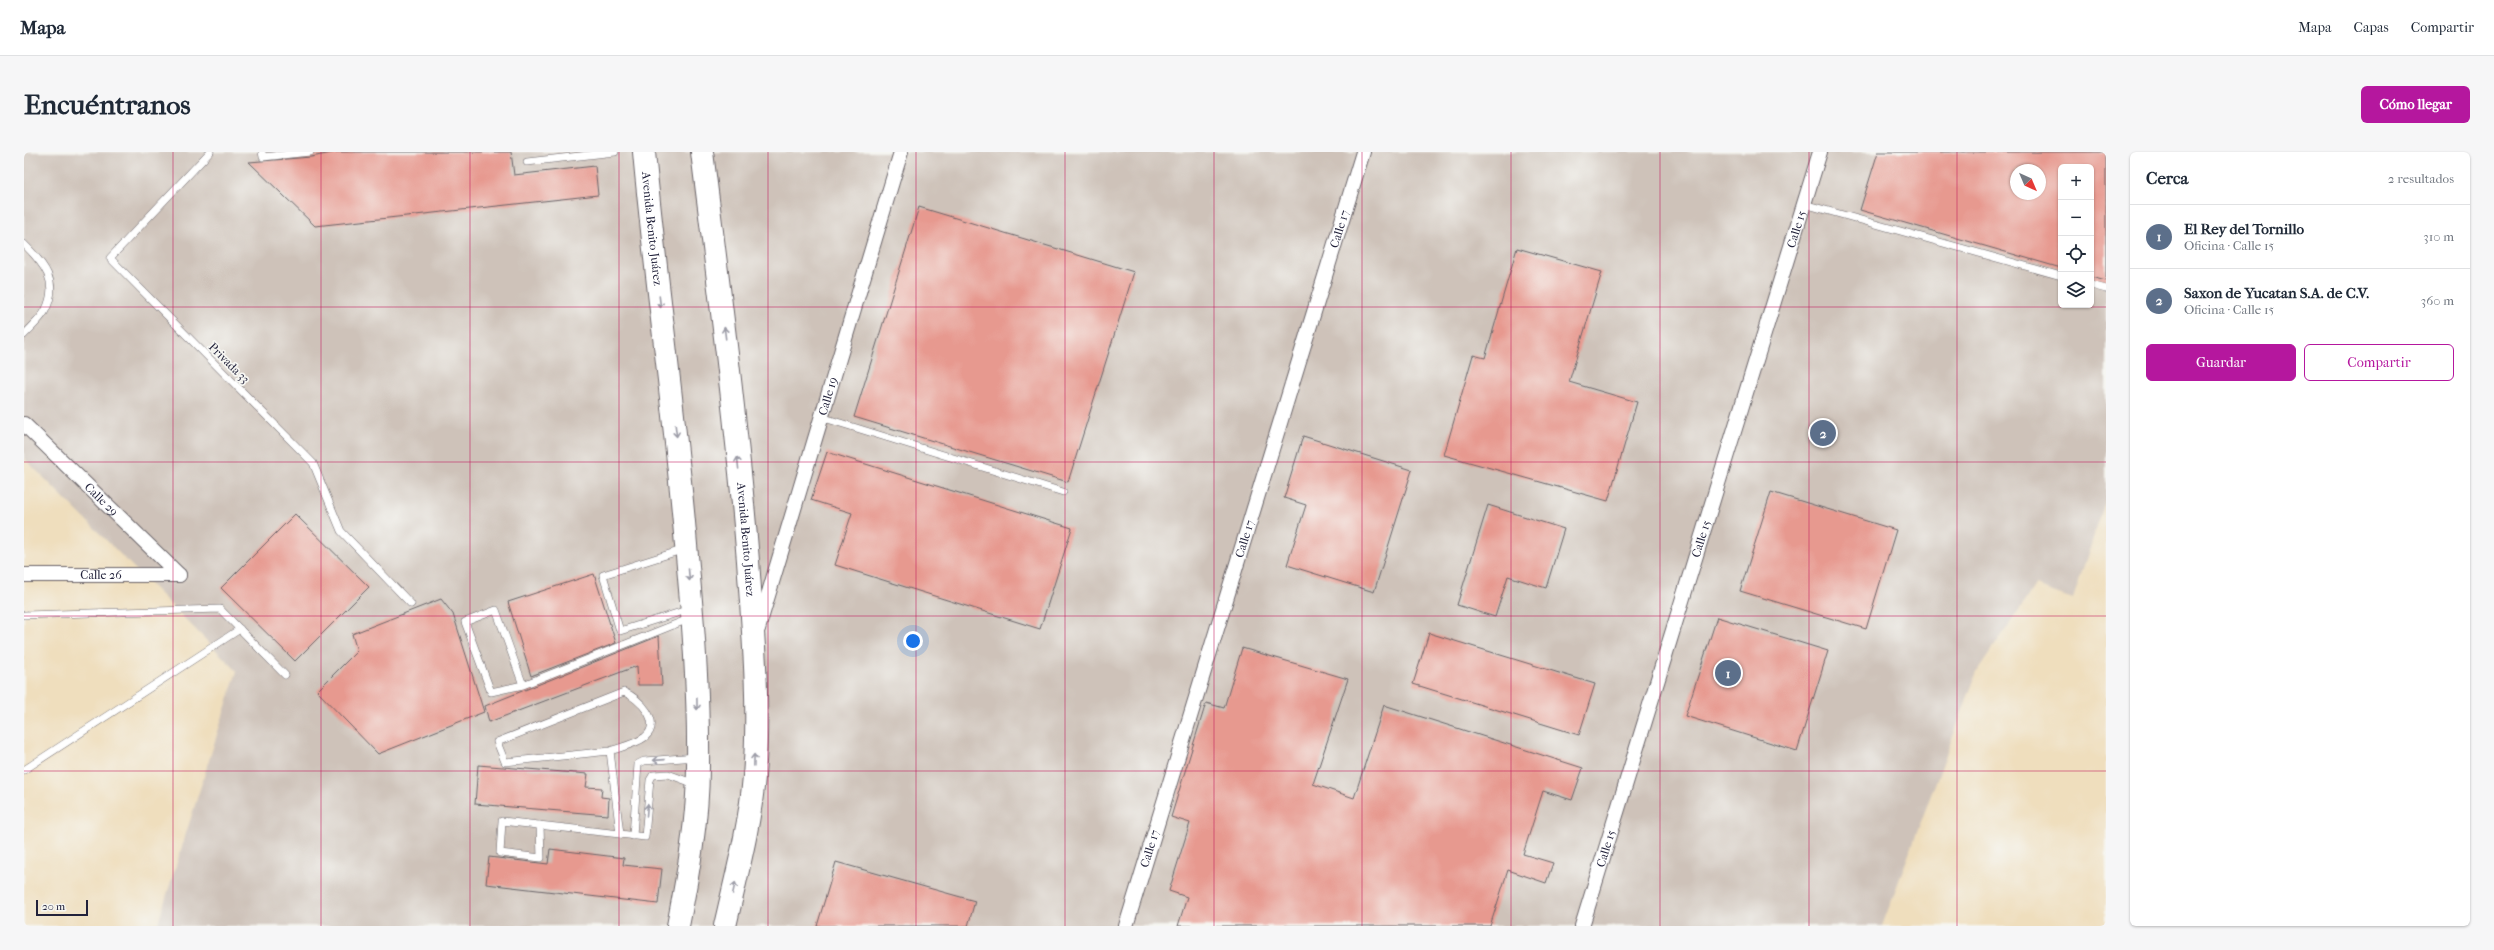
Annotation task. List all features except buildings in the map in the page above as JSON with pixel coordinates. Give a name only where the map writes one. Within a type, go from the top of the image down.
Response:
[{"type":"main road","name":"Avenida Benito Juárez","points":[[644,152],[653,252],[676,435],[696,649],[698,757],[697,785],[692,844],[678,926]]},
{"type":"main road","name":"Avenida Benito Juárez","points":[[702,152],[726,346],[754,641],[754,776],[742,853],[725,926]]},
{"type":"street","name":"Calle 19","points":[[754,641],[901,152]]},
{"type":"street","name":"Calle 17","points":[[1126,926],[1363,152]]},
{"type":"street","name":"Calle 15","points":[[1582,926],[1820,152]]},
{"type":"street","name":"Calle 29","points":[[24,424],[179,575]]},
{"type":"street","name":"Calle 26","points":[[24,575],[179,575]]},
{"type":"lane","name":"Privada 33","points":[[210,152],[110,258],[312,463],[341,531],[412,604]]},
{"type":"lane","points":[[262,152],[263,157],[310,152]]},
{"type":"lane","points":[[527,162],[615,152]]},
{"type":"lane","points":[[1804,204],[2058,275]]},
{"type":"lane","points":[[24,244],[44,263],[52,284],[45,312],[24,335]]},
{"type":"lane","points":[[2094,286],[2106,289]]},
{"type":"lane","points":[[821,417],[1063,492]]},
{"type":"lane","points":[[687,548],[603,575],[620,631],[692,613]]},
{"type":"lane","points":[[24,615],[220,608],[286,675]]},
{"type":"lane","points":[[523,685],[496,610],[465,622],[491,692],[523,685],[692,613]]},
{"type":"lane","points":[[24,770],[240,629]]},
{"type":"lane","points":[[624,692],[635,698],[646,710],[652,727],[650,733],[640,740],[610,751],[505,762],[497,742],[624,692]]},
{"type":"lane","points":[[610,751],[620,834]]},
{"type":"lane","points":[[633,836],[638,764],[644,761],[698,757]]},
{"type":"lane","points":[[540,825],[541,858],[500,853],[502,821],[540,825],[620,834],[633,836],[645,837],[651,776],[668,774],[697,785]]},
{"type":"shaded area","points":[[24,152],[2106,152],[2106,499],[2073,599],[2035,586],[1977,672],[1882,926],[157,926],[237,671],[24,458]]},
{"type":"place","name":"Saxon de Yucatan S.A. de C.V.","points":[[1823,433]]},
{"type":"place","name":"El Rey del Tornillo","points":[[1728,673]]}]
